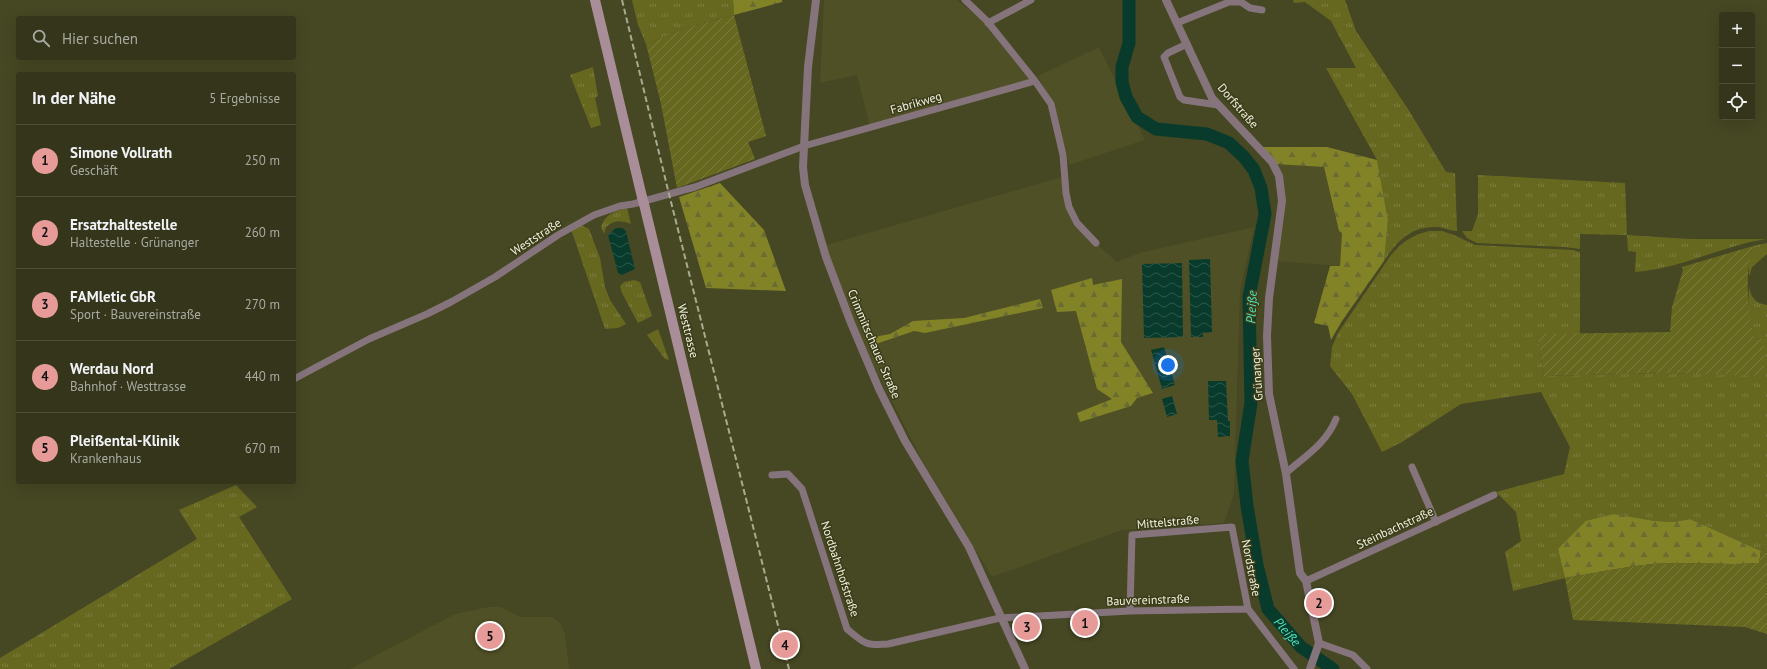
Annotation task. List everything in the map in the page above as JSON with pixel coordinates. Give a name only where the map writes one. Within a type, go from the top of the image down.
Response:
[{"type":"main road","name":"Westtrasse","points":[[595,0],[756,669]]},
{"type":"street","name":"Crimmitschauer Straße","points":[[816,0],[808,67],[804,146],[805,185],[826,257],[851,323],[882,396],[905,441],[969,547],[1000,618],[1025,669]]},
{"type":"street","points":[[965,0],[988,23],[1035,80],[1051,104],[1063,154],[1066,193],[1069,207],[1077,223],[1096,243]]},
{"type":"street","points":[[988,23],[1031,0]]},
{"type":"street","name":"Dorfstraße","points":[[1166,0],[1207,89],[1218,105],[1274,164],[1279,176],[1282,201]]},
{"type":"street","points":[[1176,23],[1229,2],[1241,2],[1250,8],[1262,10]]},
{"type":"street","points":[[1187,44],[1168,52],[1164,57],[1180,97],[1188,102],[1218,105]]},
{"type":"street","name":"Fabrikweg","points":[[804,146],[1035,80]]},
{"type":"street","name":"Weststraße","points":[[296,378],[369,339],[451,302],[495,277],[558,235],[594,215],[620,206],[634,204],[694,187],[804,146]]},
{"type":"street","name":"Grünanger","points":[[1282,201],[1269,298],[1267,336],[1269,394],[1286,472],[1300,573],[1306,581],[1318,646]]},
{"type":"street","points":[[1286,472],[1320,444],[1330,433],[1336,420]]},
{"type":"street","points":[[1412,467],[1436,522]]},
{"type":"street","name":"Nordbahnhofstraße","points":[[772,475],[788,474],[802,489],[847,629],[862,642],[872,645],[888,644],[1000,618]]},
{"type":"street","name":"Steinbachstraße","points":[[1306,581],[1494,495]]},
{"type":"street","name":"Nordstraße","points":[[1232,527],[1248,609],[1294,669]]},
{"type":"street","name":"Mittelstraße","points":[[1130,611],[1132,535],[1232,527]]},
{"type":"street","name":"Bauvereinstraße","points":[[1000,618],[1130,611],[1248,609]]},
{"type":"street","points":[[1310,667],[1318,646],[1353,655],[1366,669]]},
{"type":"shaded area","points":[[824,0],[957,0],[983,21],[1034,85],[871,131],[857,75],[820,83]]},
{"type":"shaded area","points":[[1099,47],[1145,140],[1069,165],[1054,107],[1038,76]]},
{"type":"shaded area","points":[[1274,164],[1324,167],[1339,231],[1342,233],[1340,266],[1274,261],[1282,201]]},
{"type":"shaded area","points":[[1065,176],[1069,207],[1096,243],[1117,262],[1139,253],[1254,227],[1240,292],[1234,494],[1224,523],[1122,530],[992,577],[922,460],[866,350],[823,246]]},
{"type":"shaded area","points":[[488,607],[501,607],[520,617],[552,617],[560,623],[565,633],[569,669],[350,669],[455,614]]},
{"type":"green space","points":[[632,0],[733,0],[734,15],[695,25],[646,44],[638,25]]},
{"type":"green space","points":[[733,0],[782,0],[782,2],[734,15]]},
{"type":"green space","points":[[1293,0],[1345,0],[1356,31],[1408,109],[1446,172],[1455,173],[1457,231],[1438,227],[1420,229],[1406,236],[1400,241],[1384,261],[1388,220],[1377,160],[1326,68],[1356,68],[1331,21],[1305,2],[1294,3]]},
{"type":"green space","points":[[734,15],[766,136],[748,142],[755,159],[677,188],[661,104],[646,44],[695,25]]},
{"type":"green space","points":[[593,67],[598,96],[595,98],[601,125],[591,128],[570,75]]},
{"type":"green space","points":[[1258,147],[1327,147],[1377,160],[1388,220],[1384,261],[1342,321],[1331,340],[1328,326],[1314,323],[1330,266],[1340,266],[1342,233],[1339,231],[1324,167],[1274,164]]},
{"type":"green space","points":[[1478,175],[1625,183],[1627,235],[1580,234],[1580,249],[1477,243],[1467,238],[1462,231],[1472,231],[1478,214]]},
{"type":"green space","points":[[720,183],[764,230],[786,291],[706,288],[679,197]]},
{"type":"green space","points":[[627,208],[631,224],[621,221],[615,222],[606,227],[604,234],[601,227],[605,219],[615,212]]},
{"type":"green space","points":[[581,225],[589,229],[600,258],[605,287],[610,300],[626,324],[618,328],[605,329],[571,229]]},
{"type":"green space","points":[[1429,231],[1442,231],[1475,245],[1573,250],[1580,252],[1580,334],[1537,334],[1544,376],[1663,373],[1764,375],[1764,339],[1754,338],[1748,312],[1749,286],[1752,297],[1759,303],[1767,305],[1767,545],[1761,551],[1690,519],[1674,522],[1655,521],[1614,514],[1558,549],[1565,578],[1513,591],[1505,552],[1521,541],[1516,512],[1496,492],[1564,474],[1570,447],[1541,392],[1461,404],[1402,442],[1382,452],[1352,394],[1330,366],[1332,347],[1338,333],[1391,255],[1399,246],[1408,240]]},
{"type":"green space","points":[[1627,235],[1690,239],[1766,239],[1750,242],[1668,267],[1635,272],[1636,252],[1628,251]]},
{"type":"green space","points":[[1767,243],[1767,254],[1752,267],[1749,277],[1749,260],[1753,246]]},
{"type":"green space","points":[[1753,246],[1750,257],[1748,280],[1749,304],[1754,338],[1764,339],[1764,376],[1663,373],[1544,376],[1537,334],[1670,332],[1672,307],[1683,270],[1682,267]]},
{"type":"green space","points":[[1092,278],[1093,285],[1122,279],[1121,342],[1153,393],[1137,398],[1131,406],[1080,422],[1077,413],[1112,399],[1097,389],[1076,311],[1057,312],[1051,290]]},
{"type":"green space","points":[[634,280],[640,282],[652,316],[638,323],[622,293],[620,286],[624,282]]},
{"type":"green space","points":[[1040,299],[1043,308],[925,333],[914,331],[870,346],[869,338],[890,334],[913,321],[964,318]]},
{"type":"green space","points":[[658,329],[669,360],[665,359],[647,335]]},
{"type":"green space","points":[[236,485],[257,507],[239,517],[292,599],[169,669],[0,669],[0,658],[197,539],[179,510]]},
{"type":"green space","points":[[1614,514],[1655,521],[1674,522],[1690,519],[1761,551],[1759,563],[1653,564],[1620,568],[1565,578],[1558,549],[1586,521]]},
{"type":"green space","points":[[1767,545],[1767,634],[1745,627],[1573,620],[1565,578],[1620,568],[1653,564],[1759,563],[1761,551]]},
{"type":"water","points":[[616,228],[622,228],[626,231],[635,269],[622,275],[618,273],[608,235]]},
{"type":"water","points":[[1210,259],[1212,332],[1203,333],[1203,337],[1191,337],[1189,260]]},
{"type":"water","points":[[1182,263],[1183,337],[1144,338],[1142,264]]},
{"type":"water","points":[[1164,347],[1175,385],[1162,389],[1151,350]]},
{"type":"water","points":[[1208,381],[1226,381],[1230,436],[1218,437],[1217,420],[1209,420]]},
{"type":"water","points":[[1172,396],[1177,414],[1167,417],[1162,399]]},
{"type":"waterway","name":"Pleiße","points":[[1129,0],[1129,43],[1122,67],[1122,82],[1126,97],[1137,117],[1156,129],[1207,134],[1229,143],[1244,157],[1254,170],[1261,188],[1265,214],[1249,297],[1251,403],[1242,461],[1247,506],[1257,565],[1268,609],[1301,647],[1333,669]]},
{"type":"railway","points":[[622,0],[668,190],[789,669]]},
{"type":"place","name":"Ersatzhaltestelle","points":[[1319,603]]},
{"type":"place","name":"Simone Vollrath","points":[[1085,623]]},
{"type":"place","name":"FAMletic GbR","points":[[1027,627]]},
{"type":"place","name":"Pleißental-Klinik","points":[[490,636]]},
{"type":"place","name":"Werdau Nord","points":[[785,645]]}]
